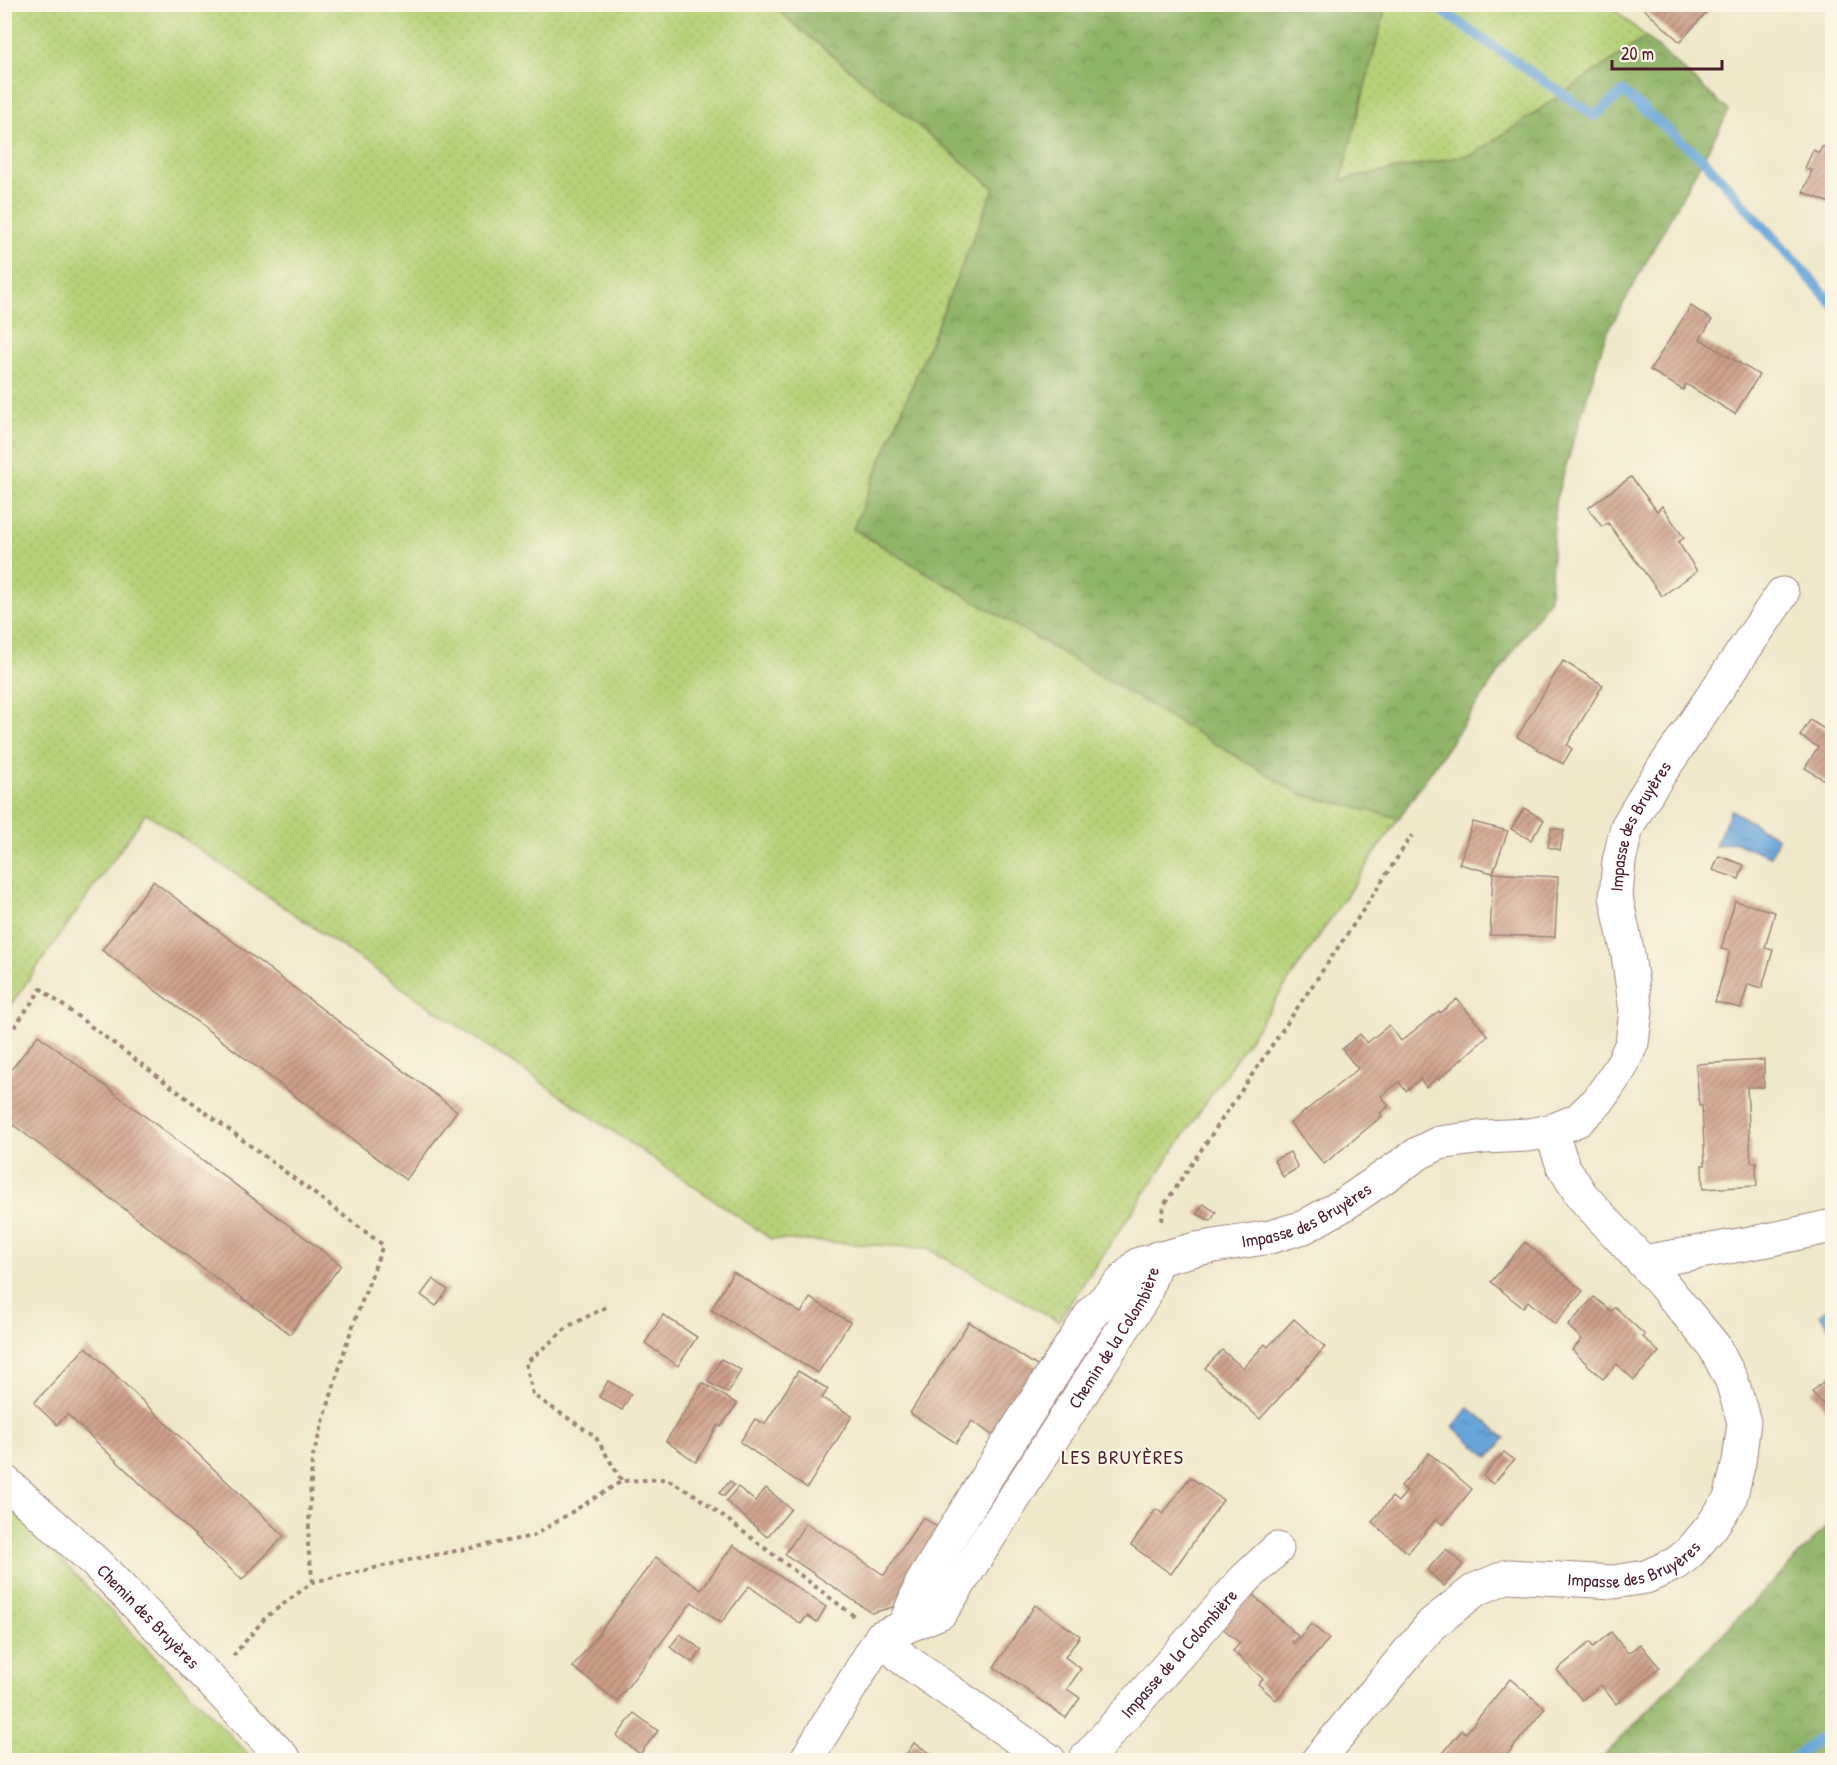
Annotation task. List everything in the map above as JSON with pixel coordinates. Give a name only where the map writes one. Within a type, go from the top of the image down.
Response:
[{"type":"street","name":"Impasse des Bruyères","points":[[1157,1258],[1270,1237],[1304,1227],[1343,1205],[1419,1153],[1439,1143],[1551,1131],[1578,1120],[1598,1101],[1621,1067],[1632,1043],[1636,1011],[1633,982],[1616,897],[1619,861],[1627,827],[1648,790],[1782,594]]},
{"type":"street","name":"Impasse des Bruyères","points":[[1318,1761],[1432,1624],[1475,1590],[1508,1576],[1613,1582],[1646,1577],[1677,1563],[1691,1551],[1712,1526],[1730,1499],[1739,1462],[1744,1422],[1732,1381],[1714,1346],[1662,1283],[1582,1196],[1563,1166],[1551,1131]]},
{"type":"street","points":[[1643,1262],[1833,1226]]},
{"type":"street","name":"Chemin de la Colombière","points":[[893,1632],[941,1612],[1144,1296],[1157,1258]]},
{"type":"street","name":"Chemin des Bruyères","points":[[4,1481],[95,1562],[285,1761]]},
{"type":"street","name":"Impasse de la Colombière","points":[[1085,1761],[1245,1579],[1277,1549]]},
{"type":"street","points":[[806,1761],[893,1632]]},
{"type":"street","points":[[893,1632],[905,1660],[1049,1761]]},
{"type":"path","points":[[1157,1258],[1164,1205],[1412,835]]},
{"type":"path","points":[[4,1042],[41,989],[383,1245],[348,1339],[312,1459],[308,1547],[313,1582]]},
{"type":"path","points":[[606,1307],[569,1326],[526,1363],[533,1395],[595,1436],[621,1481]]},
{"type":"path","points":[[212,1682],[267,1617],[313,1582],[414,1559],[533,1536],[621,1481],[667,1479],[695,1495],[755,1542],[893,1632]]},
{"type":"green space","points":[[5,5],[771,5],[994,188],[853,529],[1300,794],[1399,818],[1058,1321],[927,1248],[771,1239],[146,813],[5,1013]]},
{"type":"green space","points":[[771,5],[1379,5],[1384,13],[1341,180],[1474,154],[1646,37],[1729,111],[1605,337],[1555,502],[1550,598],[1399,818],[1300,794],[853,529],[994,188]]},
{"type":"green space","points":[[1379,5],[1609,5],[1646,37],[1474,154],[1340,180],[1384,13]]},
{"type":"green space","points":[[10,1507],[254,1760],[5,1760],[4,1522]]},
{"type":"green space","points":[[1832,1521],[1832,1760],[1600,1760]]},
{"type":"water","points":[[1731,810],[1778,838],[1771,856],[1733,842],[1715,846]]},
{"type":"water","points":[[1832,1304],[1832,1330],[1820,1315]]},
{"type":"water","points":[[1469,1408],[1505,1438],[1489,1457],[1453,1427]]},
{"type":"building","points":[[1647,4],[1714,4],[1680,42],[1643,8]]},
{"type":"building","points":[[1820,4],[1832,4],[1832,15],[1827,10]]},
{"type":"building","points":[[1822,146],[1832,151],[1832,204],[1803,192],[1812,171],[1805,168],[1813,150],[1819,153]]},
{"type":"building","points":[[1691,306],[1712,320],[1700,339],[1759,375],[1735,414],[1686,384],[1683,390],[1650,370]]},
{"type":"building","points":[[1631,477],[1657,511],[1662,506],[1684,538],[1678,542],[1697,571],[1662,596],[1608,523],[1602,527],[1588,508]]},
{"type":"building","points":[[1563,661],[1603,685],[1567,745],[1572,749],[1563,764],[1517,737]]},
{"type":"building","points":[[1810,720],[1832,734],[1832,785],[1805,768],[1818,747],[1800,736]]},
{"type":"building","points":[[1524,808],[1544,820],[1531,840],[1511,829]]},
{"type":"building","points":[[1473,822],[1508,831],[1493,873],[1459,864]]},
{"type":"building","points":[[1551,828],[1564,830],[1560,850],[1548,847]]},
{"type":"building","points":[[1719,856],[1744,865],[1739,879],[1713,870]]},
{"type":"building","points":[[1493,873],[1558,877],[1555,937],[1490,935]]},
{"type":"building","points":[[153,881],[457,1111],[406,1180],[102,950]]},
{"type":"building","points":[[1735,901],[1775,912],[1765,948],[1773,950],[1762,988],[1748,984],[1741,1008],[1715,1002],[1730,951],[1721,949]]},
{"type":"building","points":[[1457,999],[1488,1036],[1439,1079],[1437,1078],[1426,1087],[1420,1079],[1406,1091],[1399,1082],[1381,1096],[1389,1106],[1380,1113],[1382,1116],[1324,1164],[1290,1123],[1358,1069],[1342,1049],[1360,1034],[1367,1043],[1389,1025],[1401,1041]]},
{"type":"building","points":[[38,1035],[341,1265],[290,1334],[4,1118],[4,1079]]},
{"type":"building","points":[[1764,1060],[1764,1087],[1747,1087],[1751,1162],[1756,1162],[1757,1186],[1703,1189],[1702,1165],[1705,1165],[1702,1106],[1699,1106],[1696,1064]]},
{"type":"building","points":[[1290,1152],[1298,1168],[1283,1177],[1274,1160]]},
{"type":"building","points":[[1203,1204],[1216,1212],[1211,1221],[1197,1214]]},
{"type":"building","points":[[1525,1242],[1583,1291],[1555,1324],[1528,1301],[1523,1308],[1491,1282]]},
{"type":"building","points":[[733,1272],[801,1313],[810,1298],[850,1322],[818,1373],[711,1310]]},
{"type":"building","points":[[433,1279],[448,1290],[436,1306],[421,1295]]},
{"type":"building","points":[[1594,1297],[1611,1311],[1615,1307],[1645,1335],[1643,1337],[1659,1352],[1634,1380],[1617,1364],[1603,1379],[1572,1350],[1582,1339],[1568,1326]]},
{"type":"building","points":[[663,1315],[697,1337],[678,1366],[645,1343]]},
{"type":"building","points":[[1294,1319],[1325,1347],[1260,1419],[1205,1368],[1222,1350],[1243,1368],[1265,1344],[1268,1347]]},
{"type":"building","points":[[969,1322],[1040,1368],[995,1437],[972,1421],[956,1443],[910,1413]]},
{"type":"building","points":[[86,1347],[284,1536],[242,1580],[67,1414],[57,1425],[34,1403]]},
{"type":"building","points":[[721,1359],[741,1370],[728,1393],[708,1382]]},
{"type":"building","points":[[798,1371],[828,1389],[822,1398],[852,1416],[807,1488],[740,1442],[755,1419],[765,1424]]},
{"type":"building","points":[[1832,1374],[1832,1415],[1812,1392]]},
{"type":"building","points":[[608,1381],[631,1394],[622,1410],[599,1397]]},
{"type":"building","points":[[703,1383],[737,1404],[721,1427],[718,1425],[696,1462],[666,1441]]},
{"type":"building","points":[[1504,1452],[1514,1460],[1493,1484],[1483,1476]]},
{"type":"building","points":[[1429,1453],[1472,1489],[1443,1525],[1436,1519],[1408,1553],[1372,1522],[1392,1497],[1398,1502],[1407,1491],[1401,1486]]},
{"type":"building","points":[[1190,1477],[1223,1500],[1171,1574],[1131,1545],[1156,1509],[1163,1514]]},
{"type":"building","points":[[730,1481],[734,1485],[724,1496],[719,1493]]},
{"type":"building","points":[[738,1487],[755,1501],[766,1488],[791,1509],[767,1537],[726,1501]]},
{"type":"building","points":[[923,1517],[944,1532],[893,1607],[872,1613],[785,1554],[806,1523],[884,1575]]},
{"type":"building","points":[[733,1545],[826,1607],[817,1622],[807,1616],[801,1624],[749,1586],[721,1623],[692,1602],[617,1701],[573,1667],[656,1557],[701,1590]]},
{"type":"building","points":[[1446,1549],[1463,1565],[1444,1586],[1427,1570]]},
{"type":"building","points":[[1250,1592],[1298,1636],[1292,1642],[1294,1644],[1311,1624],[1329,1639],[1276,1700],[1258,1684],[1263,1679],[1233,1651],[1240,1643],[1221,1627]]},
{"type":"building","points":[[1035,1605],[1080,1636],[1065,1657],[1081,1669],[1067,1689],[1080,1698],[1066,1718],[994,1667]]},
{"type":"building","points":[[1611,1632],[1628,1653],[1640,1644],[1660,1668],[1616,1704],[1601,1685],[1582,1700],[1557,1670],[1590,1642],[1593,1647]]},
{"type":"building","points":[[680,1634],[702,1650],[693,1663],[670,1647]]},
{"type":"building","points":[[1510,1679],[1545,1708],[1503,1760],[1443,1760],[1439,1758],[1462,1730],[1466,1733]]},
{"type":"building","points":[[634,1713],[658,1731],[640,1754],[617,1736]]},
{"type":"building","points":[[914,1743],[941,1760],[902,1760]]},
{"type":"waterway","points":[[1432,4],[1595,116],[1623,92],[1704,160],[1832,303]]},
{"type":"waterway","points":[[1791,1760],[1832,1729]]},
{"type":"district","name":"LES BRUYÈRES","points":[[1123,1457]]}]
